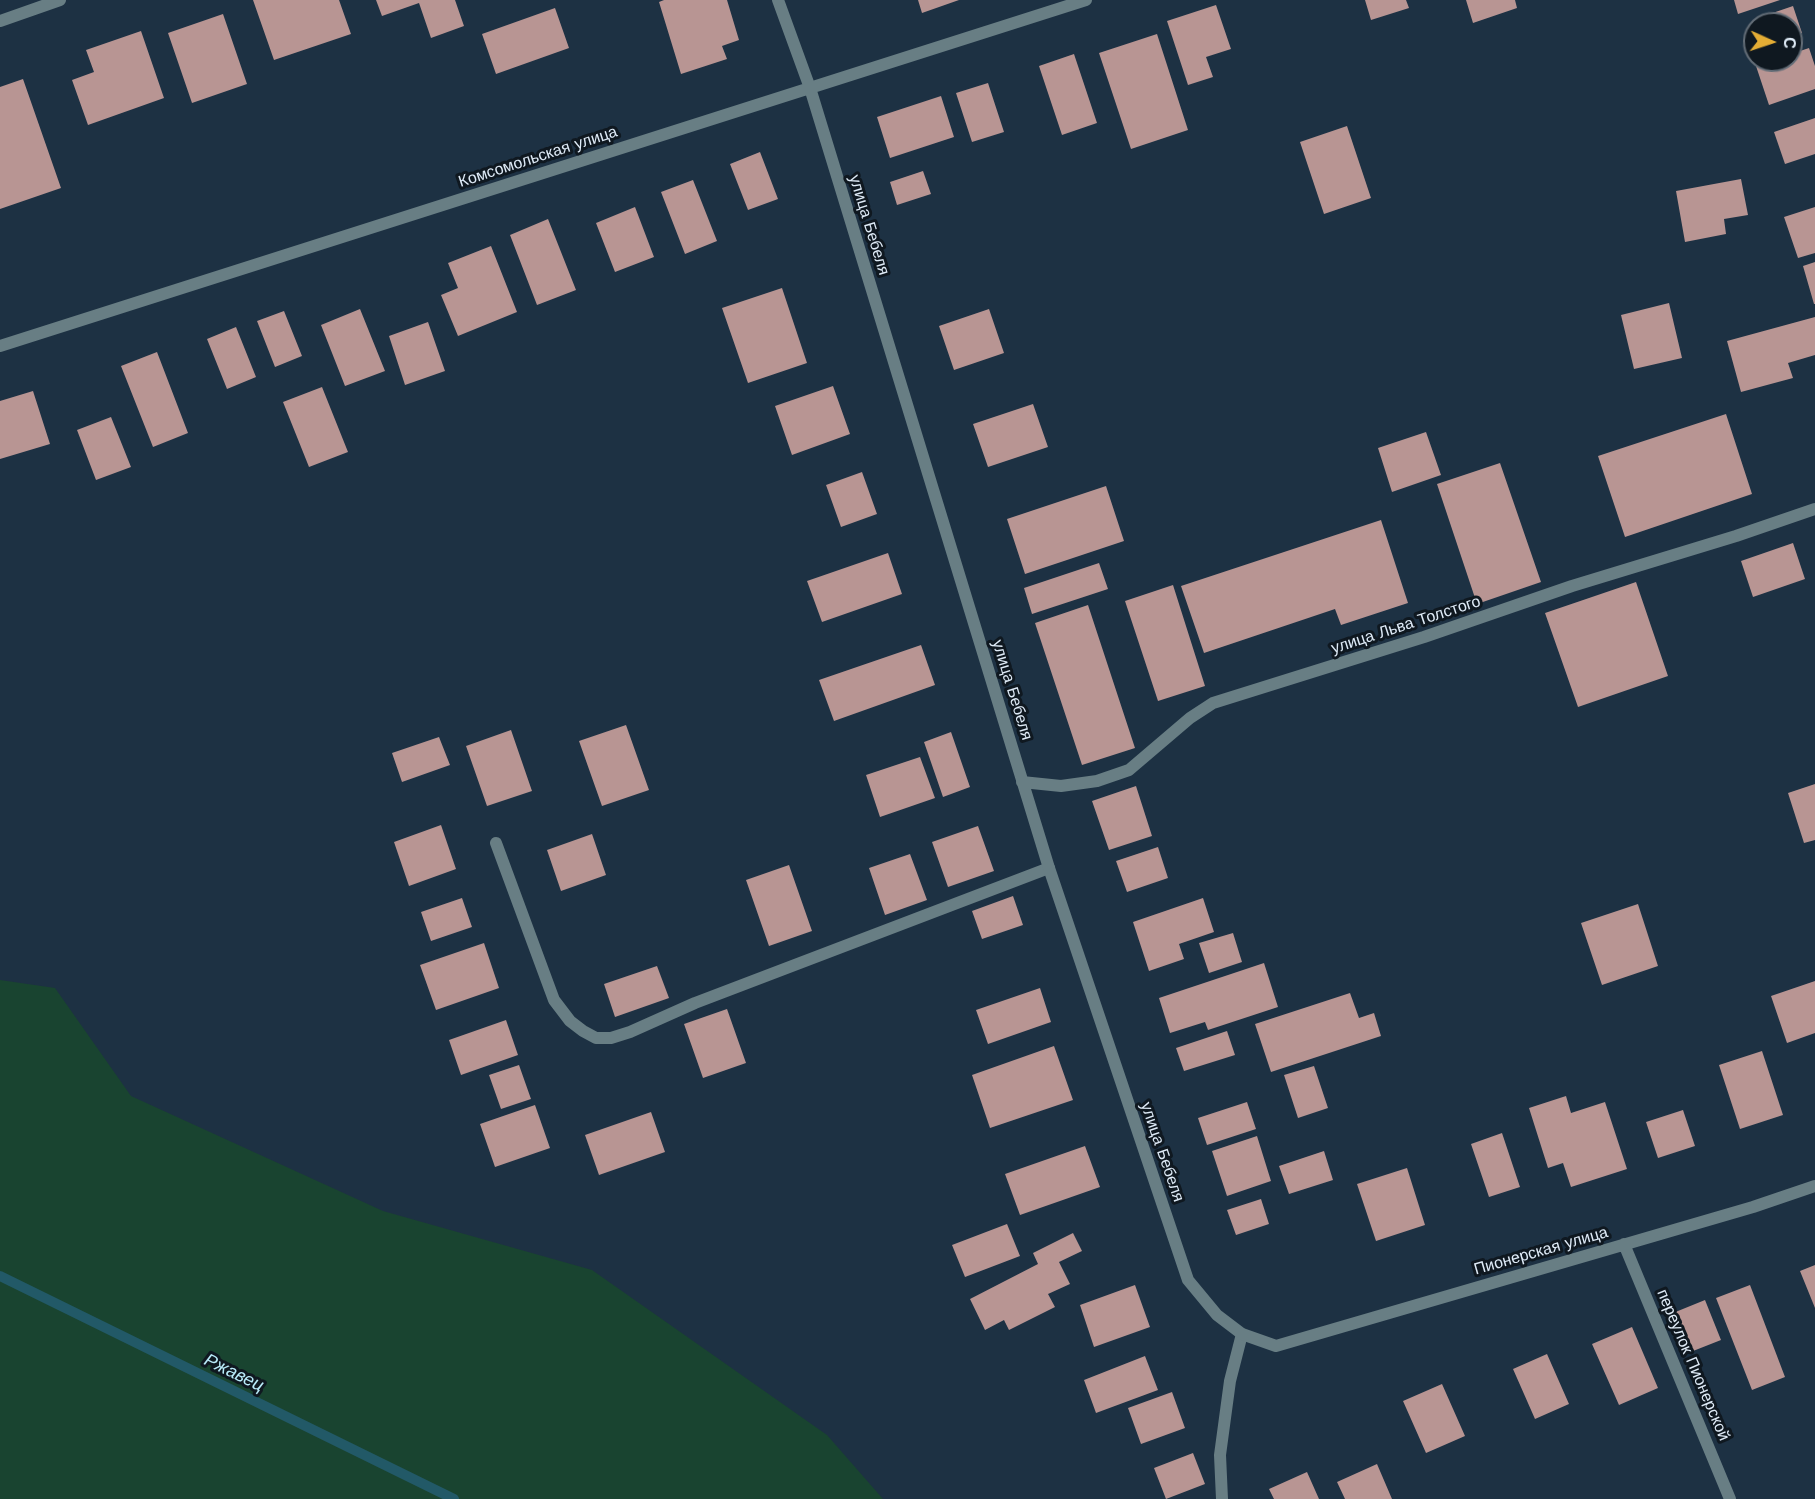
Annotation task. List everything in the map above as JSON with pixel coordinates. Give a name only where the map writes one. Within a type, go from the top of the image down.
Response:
[{"type":"street","points":[[0,21],[60,0]]},
{"type":"street","name":"улица Бебеля","points":[[778,0],[810,88],[1049,868],[1188,1280],[1217,1315],[1242,1334],[1276,1346]]},
{"type":"street","name":"Комсомольская улица","points":[[0,346],[1086,0]]},
{"type":"street","name":"улица Льва Толстого","points":[[1022,782],[1061,786],[1097,781],[1118,774],[1129,770],[1190,718],[1213,703],[1424,637],[1572,586],[1736,536],[1815,509]]},
{"type":"street","points":[[495,843],[554,1000],[570,1021],[596,1038],[611,1038],[630,1032],[695,1003],[1049,868]]},
{"type":"street","name":"Пионерская улица","points":[[1276,1346],[1753,1207],[1815,1186]]},
{"type":"street","name":"переулок Пионерской","points":[[1624,1244],[1730,1499]]},
{"type":"street","points":[[1222,1499],[1220,1455],[1230,1381],[1242,1334]]},
{"type":"green space","points":[[0,980],[55,988],[131,1096],[383,1211],[592,1270],[827,1435],[883,1499],[0,1499]]},
{"type":"building","points":[[253,0],[339,0],[351,34],[274,60]]},
{"type":"building","points":[[376,0],[455,0],[464,26],[431,38],[419,3],[382,16]]},
{"type":"building","points":[[664,0],[727,0],[739,40],[722,46],[727,59],[681,74],[659,2]]},
{"type":"building","points":[[918,0],[959,0],[922,13]]},
{"type":"building","points":[[1365,0],[1406,0],[1409,8],[1371,20]]},
{"type":"building","points":[[1466,0],[1515,0],[1517,8],[1473,23]]},
{"type":"building","points":[[1734,0],[1780,0],[1743,12],[1738,14]]},
{"type":"building","points":[[1216,5],[1231,49],[1206,57],[1213,77],[1188,85],[1167,21]]},
{"type":"building","points":[[1793,6],[1795,12],[1776,12]]},
{"type":"building","points":[[555,8],[569,48],[496,74],[482,34]]},
{"type":"building","points":[[223,14],[247,84],[192,103],[168,33]]},
{"type":"building","points":[[141,31],[164,98],[88,125],[72,80],[94,72],[86,50]]},
{"type":"building","points":[[1157,34],[1188,130],[1131,149],[1099,53]]},
{"type":"building","points":[[1809,48],[1815,66],[1815,89],[1769,105],[1758,72],[1803,72],[1803,50]]},
{"type":"building","points":[[1074,54],[1097,123],[1062,135],[1039,66]]},
{"type":"building","points":[[23,79],[61,188],[0,209],[0,87]]},
{"type":"building","points":[[988,83],[1004,132],[972,142],[956,93]]},
{"type":"building","points":[[941,96],[954,137],[890,158],[877,117]]},
{"type":"building","points":[[1815,118],[1815,154],[1785,164],[1774,132]]},
{"type":"building","points":[[1347,126],[1371,198],[1324,214],[1300,142]]},
{"type":"building","points":[[760,152],[778,199],[748,210],[730,164]]},
{"type":"building","points":[[923,171],[931,194],[897,205],[890,182]]},
{"type":"building","points":[[1741,179],[1748,215],[1724,219],[1726,234],[1685,242],[1676,191]]},
{"type":"building","points":[[693,180],[717,241],[685,254],[661,192]]},
{"type":"building","points":[[635,207],[654,257],[615,272],[596,223]]},
{"type":"building","points":[[1815,207],[1815,253],[1798,258],[1784,217]]},
{"type":"building","points":[[548,219],[576,290],[537,305],[510,235]]},
{"type":"building","points":[[491,246],[517,312],[458,336],[441,295],[458,288],[448,263]]},
{"type":"building","points":[[1815,262],[1815,304],[1814,304],[1803,266]]},
{"type":"building","points":[[782,288],[807,363],[748,383],[722,308]]},
{"type":"building","points":[[1669,303],[1682,358],[1634,369],[1621,315]]},
{"type":"building","points":[[360,309],[385,371],[345,386],[321,325]]},
{"type":"building","points":[[989,309],[1004,353],[954,370],[939,326]]},
{"type":"building","points":[[284,311],[302,356],[275,367],[257,321]]},
{"type":"building","points":[[1815,317],[1815,355],[1788,363],[1793,378],[1741,392],[1727,341]]},
{"type":"building","points":[[428,322],[445,371],[405,385],[389,336]]},
{"type":"building","points":[[236,327],[256,377],[227,389],[207,339]]},
{"type":"building","points":[[157,352],[188,433],[153,447],[121,366]]},
{"type":"building","points":[[833,386],[850,434],[792,455],[775,406]]},
{"type":"building","points":[[322,387],[348,452],[309,467],[283,402]]},
{"type":"building","points":[[33,391],[50,444],[0,459],[0,401]]},
{"type":"building","points":[[1033,404],[1048,447],[988,467],[973,424]]},
{"type":"building","points":[[1726,414],[1752,494],[1625,537],[1598,456]]},
{"type":"building","points":[[111,417],[131,467],[96,480],[77,430]]},
{"type":"building","points":[[1426,432],[1441,475],[1392,492],[1378,448]]},
{"type":"building","points":[[1500,463],[1541,582],[1477,604],[1437,484]]},
{"type":"building","points":[[862,472],[877,514],[841,527],[826,485]]},
{"type":"building","points":[[1106,486],[1124,541],[1025,574],[1007,519]]},
{"type":"building","points":[[1381,520],[1408,603],[1341,625],[1335,609],[1204,653],[1181,586]]},
{"type":"building","points":[[1793,543],[1805,579],[1753,597],[1741,561]]},
{"type":"building","points":[[888,553],[902,594],[822,622],[807,581]]},
{"type":"building","points":[[1099,563],[1108,589],[1032,614],[1024,588]]},
{"type":"building","points":[[1636,582],[1668,676],[1578,707],[1545,613]]},
{"type":"building","points":[[1173,585],[1205,686],[1158,701],[1125,601]]},
{"type":"building","points":[[1088,605],[1135,748],[1082,765],[1035,623]]},
{"type":"building","points":[[921,645],[935,685],[834,721],[819,680]]},
{"type":"building","points":[[626,725],[649,790],[602,806],[579,741]]},
{"type":"building","points":[[511,730],[532,791],[487,806],[466,746]]},
{"type":"building","points":[[951,732],[970,787],[943,797],[924,742]]},
{"type":"building","points":[[439,737],[450,765],[402,782],[392,753]]},
{"type":"building","points":[[920,757],[935,798],[880,817],[866,775]]},
{"type":"building","points":[[1815,784],[1815,840],[1804,843],[1788,793]]},
{"type":"building","points":[[1136,786],[1152,836],[1109,850],[1092,801]]},
{"type":"building","points":[[441,825],[456,869],[409,886],[394,842]]},
{"type":"building","points":[[978,826],[994,871],[948,887],[932,842]]},
{"type":"building","points":[[592,834],[606,875],[561,891],[547,850]]},
{"type":"building","points":[[1158,847],[1168,878],[1127,892],[1116,861]]},
{"type":"building","points":[[910,854],[927,900],[885,915],[869,868]]},
{"type":"building","points":[[789,865],[812,931],[769,946],[746,880]]},
{"type":"building","points":[[1013,896],[1023,925],[982,939],[972,911]]},
{"type":"building","points":[[462,898],[472,927],[431,941],[421,912]]},
{"type":"building","points":[[1203,898],[1214,932],[1179,944],[1184,959],[1149,971],[1133,922]]},
{"type":"building","points":[[1638,904],[1658,966],[1602,985],[1581,923]]},
{"type":"building","points":[[1233,933],[1242,962],[1209,973],[1199,943]]},
{"type":"building","points":[[484,943],[499,988],[436,1010],[420,965]]},
{"type":"building","points":[[1264,963],[1278,1007],[1208,1030],[1205,1022],[1170,1033],[1159,998]]},
{"type":"building","points":[[657,966],[669,998],[615,1017],[604,984]]},
{"type":"building","points":[[1815,981],[1815,1033],[1787,1043],[1771,996]]},
{"type":"building","points":[[1040,988],[1051,1022],[988,1044],[976,1010]]},
{"type":"building","points":[[1350,993],[1359,1018],[1374,1013],[1381,1036],[1271,1072],[1255,1024]]},
{"type":"building","points":[[727,1009],[746,1063],[703,1078],[684,1024]]},
{"type":"building","points":[[506,1020],[518,1055],[461,1075],[449,1040]]},
{"type":"building","points":[[1227,1031],[1235,1055],[1184,1071],[1176,1048]]},
{"type":"building","points":[[1054,1046],[1073,1100],[990,1128],[972,1075]]},
{"type":"building","points":[[1762,1051],[1783,1115],[1740,1129],[1719,1065]]},
{"type":"building","points":[[519,1065],[531,1099],[501,1109],[489,1075]]},
{"type":"building","points":[[1314,1066],[1328,1108],[1298,1118],[1284,1075]]},
{"type":"building","points":[[1566,1096],[1571,1113],[1605,1102],[1627,1169],[1571,1187],[1563,1163],[1548,1168],[1529,1108]]},
{"type":"building","points":[[1247,1102],[1256,1129],[1207,1145],[1198,1118]]},
{"type":"building","points":[[535,1105],[550,1148],[495,1167],[480,1124]]},
{"type":"building","points":[[1683,1110],[1695,1146],[1658,1158],[1646,1122]]},
{"type":"building","points":[[651,1112],[665,1152],[599,1175],[585,1135]]},
{"type":"building","points":[[1502,1133],[1520,1187],[1489,1197],[1471,1144]]},
{"type":"building","points":[[1257,1136],[1271,1181],[1227,1196],[1212,1151]]},
{"type":"building","points":[[1085,1146],[1100,1187],[1020,1215],[1005,1174]]},
{"type":"building","points":[[1324,1151],[1333,1180],[1289,1194],[1279,1166]]},
{"type":"building","points":[[1407,1168],[1425,1225],[1376,1241],[1357,1184]]},
{"type":"building","points":[[1261,1199],[1269,1224],[1236,1235],[1227,1210]]},
{"type":"building","points":[[1007,1224],[1020,1256],[965,1277],[952,1245]]},
{"type":"building","points":[[1073,1233],[1082,1251],[1059,1262],[1070,1284],[1048,1294],[1055,1307],[1009,1330],[1004,1320],[985,1330],[970,1299],[1038,1264],[1033,1253]]},
{"type":"building","points":[[1815,1265],[1815,1308],[1800,1271]]},
{"type":"building","points":[[1135,1285],[1150,1327],[1094,1347],[1080,1305]]},
{"type":"building","points":[[1750,1285],[1785,1377],[1752,1390],[1716,1298]]},
{"type":"building","points":[[1705,1300],[1721,1340],[1688,1353],[1673,1313]]},
{"type":"building","points":[[1632,1327],[1658,1388],[1619,1405],[1592,1344]]},
{"type":"building","points":[[1547,1354],[1569,1404],[1535,1419],[1513,1369]]},
{"type":"building","points":[[1145,1356],[1158,1390],[1096,1413],[1084,1380]]},
{"type":"building","points":[[1442,1384],[1465,1436],[1426,1453],[1403,1401]]},
{"type":"building","points":[[1172,1392],[1185,1428],[1141,1444],[1128,1408]]},
{"type":"building","points":[[1193,1453],[1205,1484],[1166,1499],[1154,1468]]},
{"type":"building","points":[[1377,1464],[1392,1499],[1345,1499],[1337,1482]]},
{"type":"building","points":[[1307,1472],[1319,1499],[1274,1499],[1269,1489]]},
{"type":"waterway","name":"Ржавец","points":[[0,1276],[454,1499]]}]
